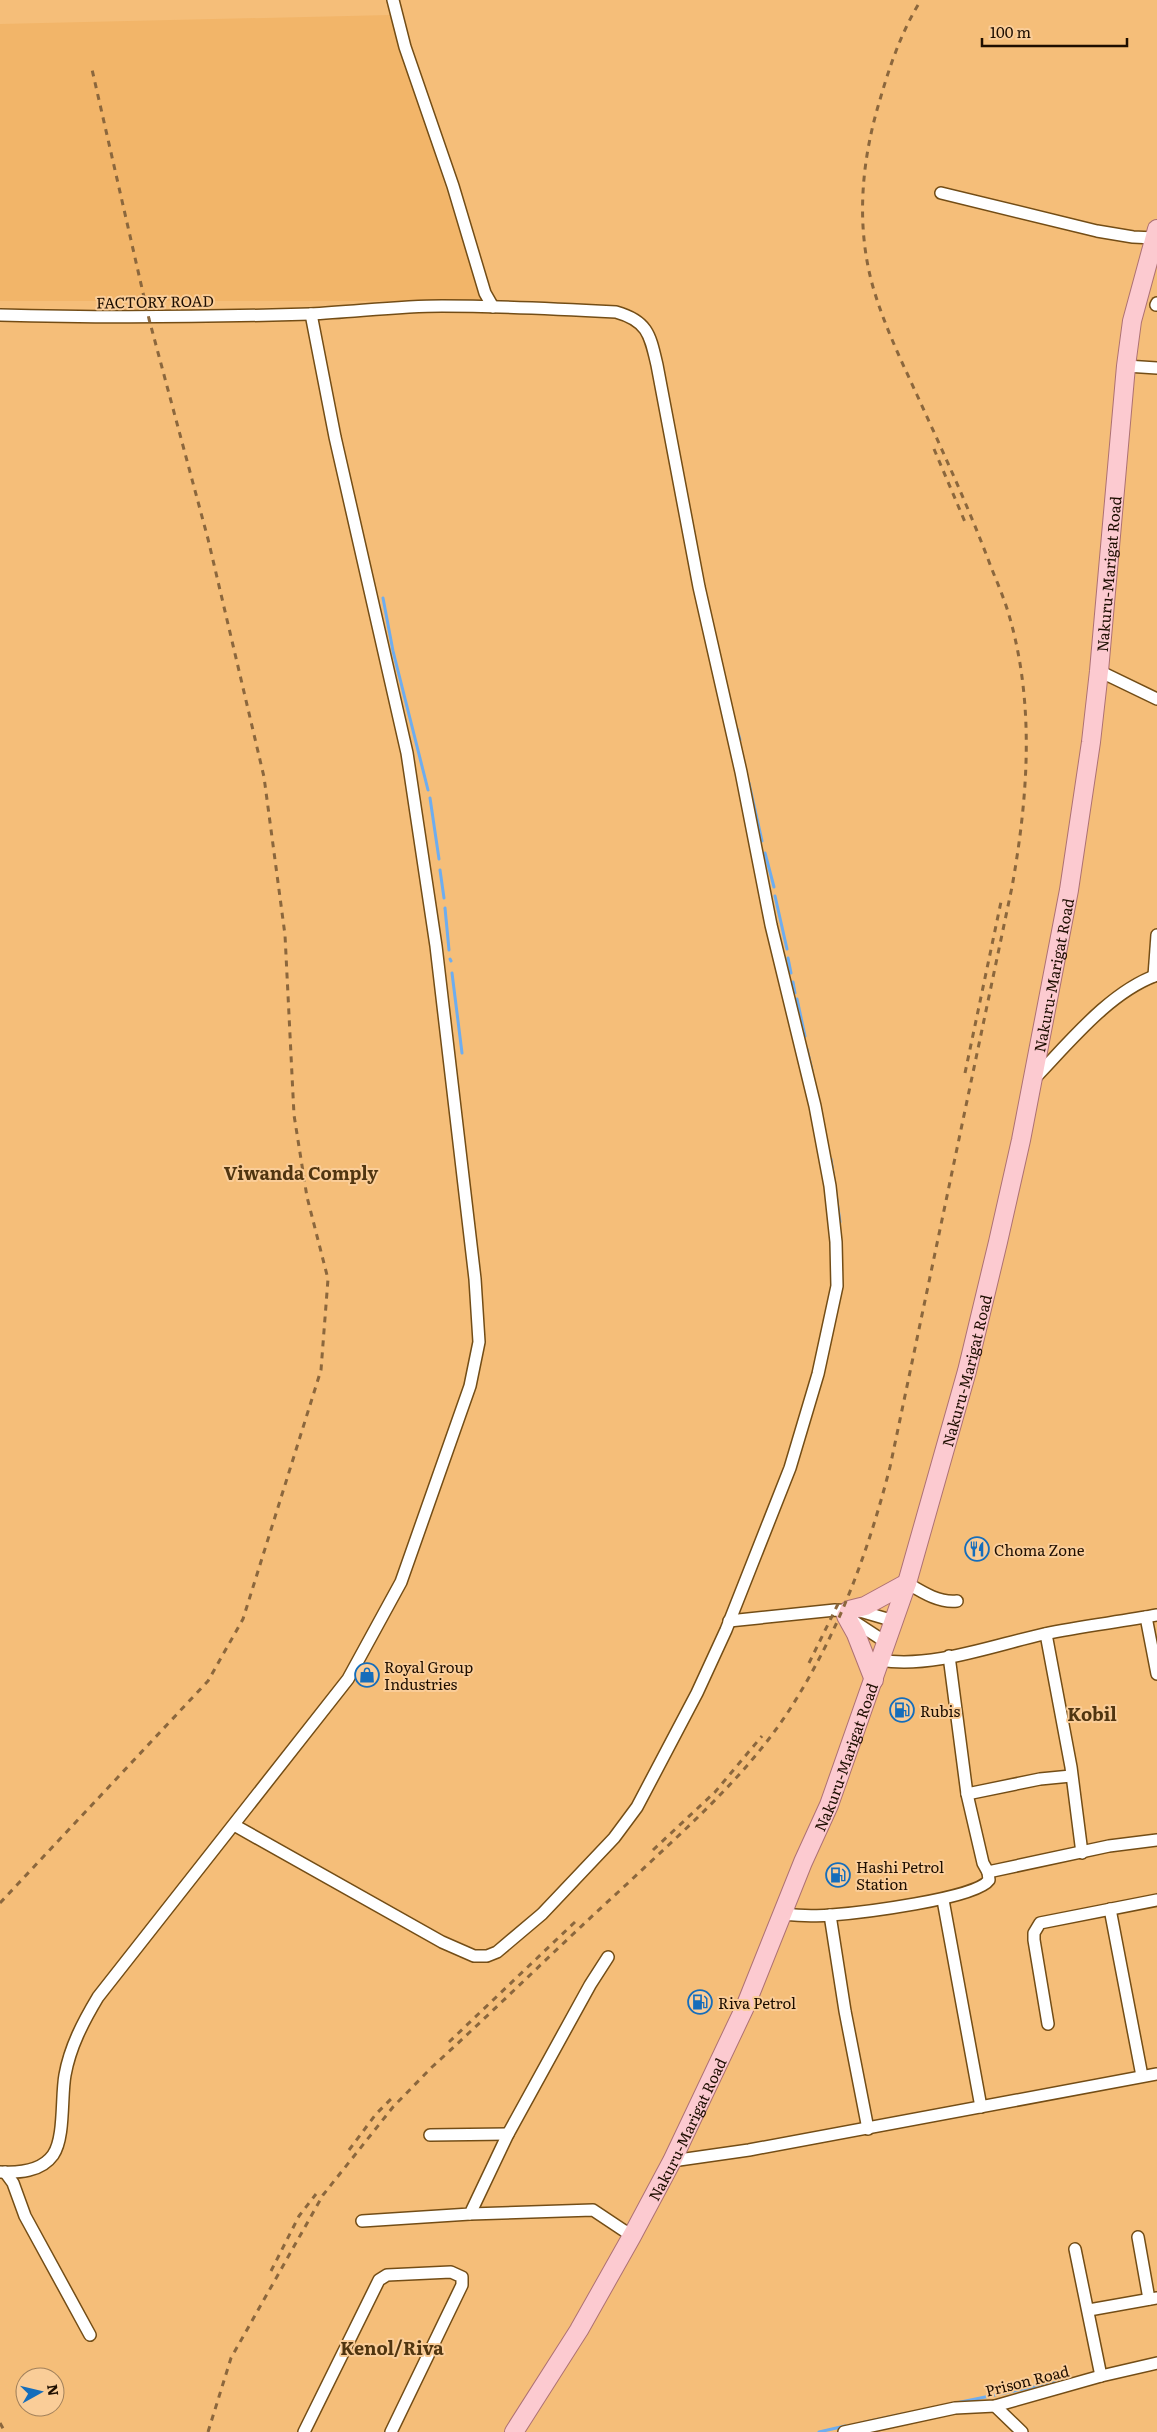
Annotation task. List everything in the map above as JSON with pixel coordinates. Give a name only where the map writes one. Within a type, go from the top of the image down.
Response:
[{"type":"main road","name":"Nakuru-Marigat Road","points":[[514,2432],[579,2330],[632,2236],[672,2160],[745,2007],[781,1914],[829,1805],[907,1583],[967,1371],[1021,1140],[1069,890],[1090,751],[1099,671],[1126,366],[1132,322],[1156,233]]},
{"type":"main road","points":[[874,1680],[856,1634],[845,1613],[865,1606],[907,1583]]},
{"type":"street","points":[[393,0],[405,47],[453,186],[485,294],[493,307]]},
{"type":"street","points":[[942,193],[1097,231],[1133,237],[1156,233]]},
{"type":"street","name":"FACTORY ROAD","points":[[0,315],[149,319],[248,314],[310,314],[378,308],[493,307],[616,312],[633,317],[645,327],[651,340],[699,587],[741,772],[771,925],[817,1115],[830,1186],[836,1242],[837,1286],[818,1374],[796,1449],[729,1621],[697,1693],[637,1807],[614,1838],[542,1914],[494,1954],[474,1956],[442,1942],[234,1825]]},
{"type":"street","points":[[2,2172],[24,2172],[36,2168],[47,2162],[54,2154],[58,2139],[65,2075],[73,2046],[84,2020],[98,1997],[348,1679],[401,1582],[470,1386],[479,1342],[476,1280],[436,946],[407,753],[335,437],[310,314]]},
{"type":"street","points":[[1126,366],[1157,368]]},
{"type":"street","points":[[1099,671],[1152,696],[1157,707]]},
{"type":"street","points":[[1033,1081],[1104,1009],[1155,976],[1157,935]]},
{"type":"street","points":[[907,1583],[932,1597],[947,1602],[957,1601]]},
{"type":"street","points":[[729,1621],[845,1613],[871,1613],[894,1621]]},
{"type":"street","points":[[845,1613],[887,1643]]},
{"type":"street","points":[[880,1660],[894,1663],[949,1656],[1046,1634],[1151,1616],[1157,1674]]},
{"type":"street","points":[[1046,1634],[1072,1768],[1071,1776],[1082,1853]]},
{"type":"street","points":[[781,1914],[830,1915],[943,1900],[986,1885],[989,1880],[988,1872],[983,1864],[967,1794],[949,1656]]},
{"type":"street","points":[[967,1794],[1040,1779],[1071,1776]]},
{"type":"street","points":[[988,1872],[1109,1846],[1157,1840]]},
{"type":"street","points":[[943,1900],[981,2107]]},
{"type":"street","points":[[1048,2024],[1034,1933],[1040,1923],[1157,1900]]},
{"type":"street","points":[[1110,1909],[1142,2076]]},
{"type":"street","points":[[830,1915],[846,2020],[868,2128]]},
{"type":"street","points":[[470,2214],[508,2134],[590,1985],[608,1957]]},
{"type":"street","points":[[672,2160],[749,2150],[1157,2074]]},
{"type":"street","points":[[430,2135],[508,2134]]},
{"type":"street","points":[[2,2172],[13,2183],[25,2216],[90,2335]]},
{"type":"street","points":[[362,2221],[470,2214],[593,2210],[632,2236]]},
{"type":"street","points":[[1089,2310],[1153,2299],[1138,2237]]},
{"type":"street","points":[[1075,2249],[1101,2376]]},
{"type":"street","points":[[304,2432],[379,2280],[387,2275],[455,2272],[462,2277],[462,2285],[391,2432]]},
{"type":"street","name":"Prison Road","points":[[844,2432],[955,2408],[994,2406],[1101,2376],[1157,2363]]},
{"type":"street","points":[[994,2406],[1022,2432]]},
{"type":"shaded area","points":[[390,15],[482,301],[0,301],[0,24]]},
{"type":"waterway","points":[[383,598],[393,651],[428,790]]},
{"type":"waterway","points":[[737,729],[740,740]]},
{"type":"waterway","points":[[749,783],[762,841]]},
{"type":"waterway","points":[[430,798],[439,859]]},
{"type":"waterway","points":[[765,853],[774,887]]},
{"type":"waterway","points":[[440,870],[444,898]]},
{"type":"waterway","points":[[775,896],[787,949]]},
{"type":"waterway","points":[[445,908],[449,950]]},
{"type":"waterway","points":[[788,958],[791,973]]},
{"type":"waterway","points":[[452,973],[462,1053]]},
{"type":"waterway","points":[[793,982],[795,993]]},
{"type":"waterway","points":[[797,999],[805,1036]]},
{"type":"waterway","points":[[807,1049],[812,1070]]},
{"type":"waterway","points":[[831,1159],[840,1222]]},
{"type":"waterway","points":[[956,2403],[1072,2379]]},
{"type":"waterway","points":[[861,2423],[903,2414]]},
{"type":"waterway","points":[[819,2432],[845,2426]]},
{"type":"railway","points":[[208,2432],[231,2358],[323,2195],[393,2107],[432,2067],[714,1801],[754,1757],[790,1709],[823,1652],[850,1592],[872,1531],[890,1467],[1012,887],[1018,853],[1025,785],[1026,716],[1023,682],[1007,609],[965,502],[899,355],[877,301],[864,241],[863,195],[868,149],[873,126],[891,63],[907,25],[921,0]]},
{"type":"railway","points":[[0,1903],[208,1681],[243,1619],[321,1370],[328,1279],[307,1197],[294,1115],[285,935],[264,777],[208,539],[149,319],[91,65]]},
{"type":"railway","points":[[934,449],[965,522]]},
{"type":"railway","points":[[965,1073],[1002,897]]},
{"type":"railway","points":[[809,1663],[839,1602]]},
{"type":"railway","points":[[653,1850],[715,1792],[762,1736]]},
{"type":"railway","points":[[449,2042],[576,1921]]},
{"type":"railway","points":[[349,2150],[376,2114],[394,2096]]},
{"type":"railway","points":[[271,2271],[299,2216],[316,2194]]},
{"type":"railway","points":[[0,2423],[5,2432]]},
{"type":"place","name":"Choma Zone","points":[[977,1549]]},
{"type":"place","name":"Royal Group Industries","points":[[367,1675]]},
{"type":"place","name":"Rubis","points":[[902,1710]]},
{"type":"place","name":"Hashi Petrol Station","points":[[838,1875]]},
{"type":"place","name":"Riva Petrol","points":[[700,2002]]},
{"type":"district","name":"Viwanda Comply","points":[[301,1172]]},
{"type":"district","name":"Kobil","points":[[1092,1713]]},
{"type":"district","name":"Kenol/Riva","points":[[392,2347]]}]
